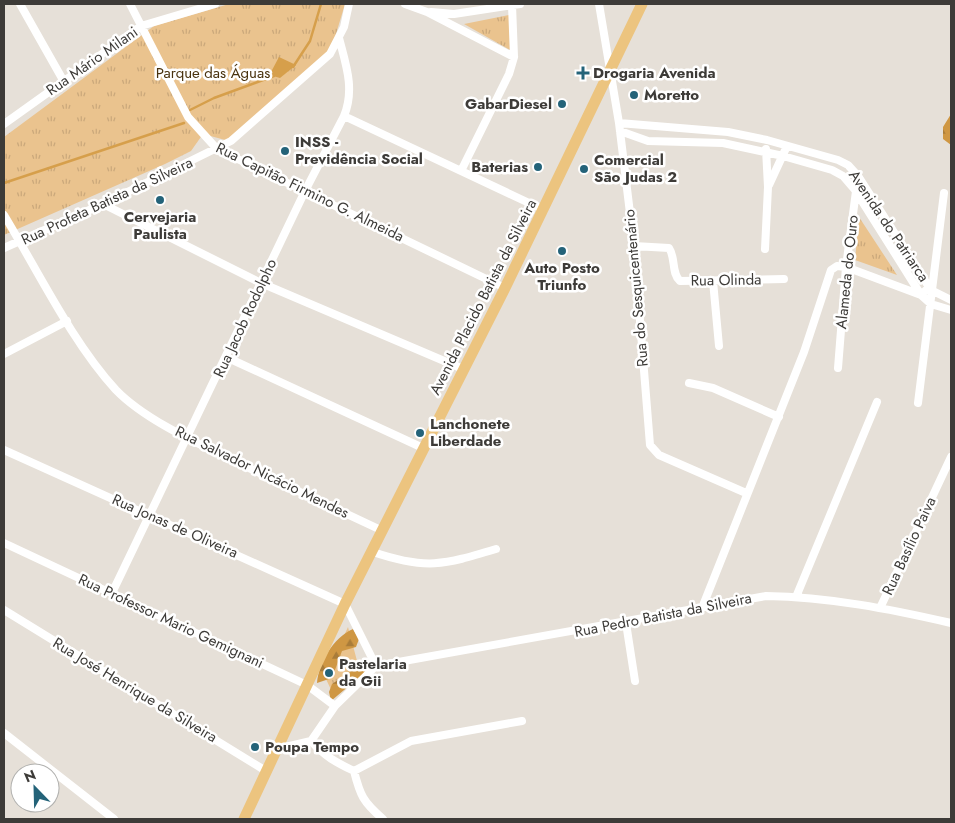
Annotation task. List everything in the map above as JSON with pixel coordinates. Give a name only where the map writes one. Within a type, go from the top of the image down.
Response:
[{"type":"main road","name":"Avenida Placido Batista da Silveira","points":[[244,819],[345,604],[544,210],[642,4]]},
{"type":"street","points":[[20,4],[63,80]]},
{"type":"street","name":"Rua Capitão Firmino G. Almeida","points":[[130,4],[188,117],[217,149],[505,288]]},
{"type":"street","name":"Rua Mário Milani","points":[[4,124],[141,26],[215,4]]},
{"type":"street","name":"Rua Profeta Batista da Silveira","points":[[4,248],[103,204],[231,141],[330,54],[344,26],[349,4]]},
{"type":"street","points":[[405,4],[427,12],[514,57]]},
{"type":"street","points":[[427,12],[454,14],[516,4],[514,57],[509,74],[461,171]]},
{"type":"street","name":"Rua do Sesquicentenário","points":[[599,4],[619,127],[634,246],[650,444],[659,456],[746,494]]},
{"type":"street","name":"Rua Jacob Rodolpho","points":[[112,593],[305,191],[344,116],[349,103],[350,88],[339,38]]},
{"type":"street","points":[[344,116],[544,210]]},
{"type":"street","name":"Avenida do Patriarca","points":[[619,127],[728,132],[767,140],[838,160],[848,165],[858,176],[931,289],[951,300]]},
{"type":"street","name":"Avenida do Patriarca","points":[[619,127],[648,141],[723,144],[782,156],[832,170],[843,176],[855,190],[921,295],[931,304],[951,310]]},
{"type":"street","points":[[765,249],[768,187],[765,152],[767,140]]},
{"type":"street","points":[[768,187],[787,146]]},
{"type":"street","name":"Alameda do Ouro","points":[[838,368],[846,267],[858,176]]},
{"type":"street","points":[[918,403],[944,193]]},
{"type":"street","points":[[103,204],[261,283],[463,369]]},
{"type":"street","name":"Rua Salvador Nicácio Mendes","points":[[4,215],[67,321],[97,367],[118,391],[137,407],[187,438],[383,531]]},
{"type":"street","name":"Rua Olinda","points":[[634,246],[669,248],[672,252],[676,275],[680,281],[784,279]]},
{"type":"street","points":[[702,608],[804,352],[831,270],[837,266],[846,267],[921,295],[931,289]]},
{"type":"street","points":[[713,281],[719,346]]},
{"type":"street","points":[[4,354],[67,321]]},
{"type":"street","points":[[226,357],[424,448]]},
{"type":"street","points":[[689,383],[713,388],[779,417]]},
{"type":"street","points":[[796,596],[877,402]]},
{"type":"street","name":"Rua Jonas de Oliveira","points":[[4,450],[150,514],[345,604]]},
{"type":"street","name":"Rua Basílio Paiva","points":[[881,606],[951,457]]},
{"type":"street","name":"Rua Professor Mario Gemignani","points":[[4,543],[307,685],[335,706]]},
{"type":"street","points":[[372,552],[402,562],[426,564],[448,562],[496,549]]},
{"type":"street","name":"Rua Pedro Batista da Silveira","points":[[376,666],[766,596],[796,596],[881,606],[951,623]]},
{"type":"street","points":[[277,749],[311,741],[335,706],[376,666],[345,604]]},
{"type":"street","name":"Rua José Henrique da Silveira","points":[[4,610],[266,771]]},
{"type":"street","points":[[626,622],[635,681]]},
{"type":"street","points":[[354,770],[411,741],[522,722]]},
{"type":"street","points":[[4,733],[114,819]]},
{"type":"street","points":[[311,741],[333,761],[354,770]]},
{"type":"street","points":[[354,770],[359,794],[367,806],[383,818]]},
{"type":"green space","name":"Parque das Águas","points":[[229,4],[345,4],[330,54],[229,141],[203,134],[191,151],[4,235],[4,137],[154,26]]},
{"type":"green space","points":[[509,15],[512,51],[464,24]]},
{"type":"green space","points":[[951,114],[951,145],[943,139],[943,127]]},
{"type":"green space","points":[[859,217],[897,275],[855,260]]},
{"type":"green space","points":[[348,627],[360,672],[334,696],[325,677]]},
{"type":"green space","points":[[353,629],[359,639],[356,647],[342,651],[332,678],[317,683],[318,675],[328,652],[339,638]]},
{"type":"green space","points":[[366,660],[369,669],[331,701],[329,692],[332,684],[350,672],[349,663]]},
{"type":"shaded area","points":[[279,57],[296,65],[280,78],[273,76],[271,72]]},
{"type":"waterway","points":[[293,67],[310,41],[321,4]]},
{"type":"waterway","points":[[190,110],[214,98],[274,76]]},
{"type":"waterway","points":[[4,183],[184,123]]},
{"type":"place","name":"Drogaria Avenida","points":[[583,73]]},
{"type":"place","name":"Moretto","points":[[634,95]]},
{"type":"place","name":"GabarDiesel","points":[[562,104]]},
{"type":"place","name":"INSS - Previdência Social","points":[[285,151]]},
{"type":"place","name":"Baterias","points":[[538,167]]},
{"type":"place","name":"Comercial São Judas 2","points":[[584,169]]},
{"type":"place","name":"Cervejaria Paulista","points":[[160,200]]},
{"type":"place","name":"Auto Posto Triunfo","points":[[562,251]]},
{"type":"place","name":"Lanchonete Liberdade","points":[[420,433]]},
{"type":"place","name":"Pastelaria da Gii","points":[[329,673]]},
{"type":"place","name":"Poupa Tempo","points":[[255,747]]}]
